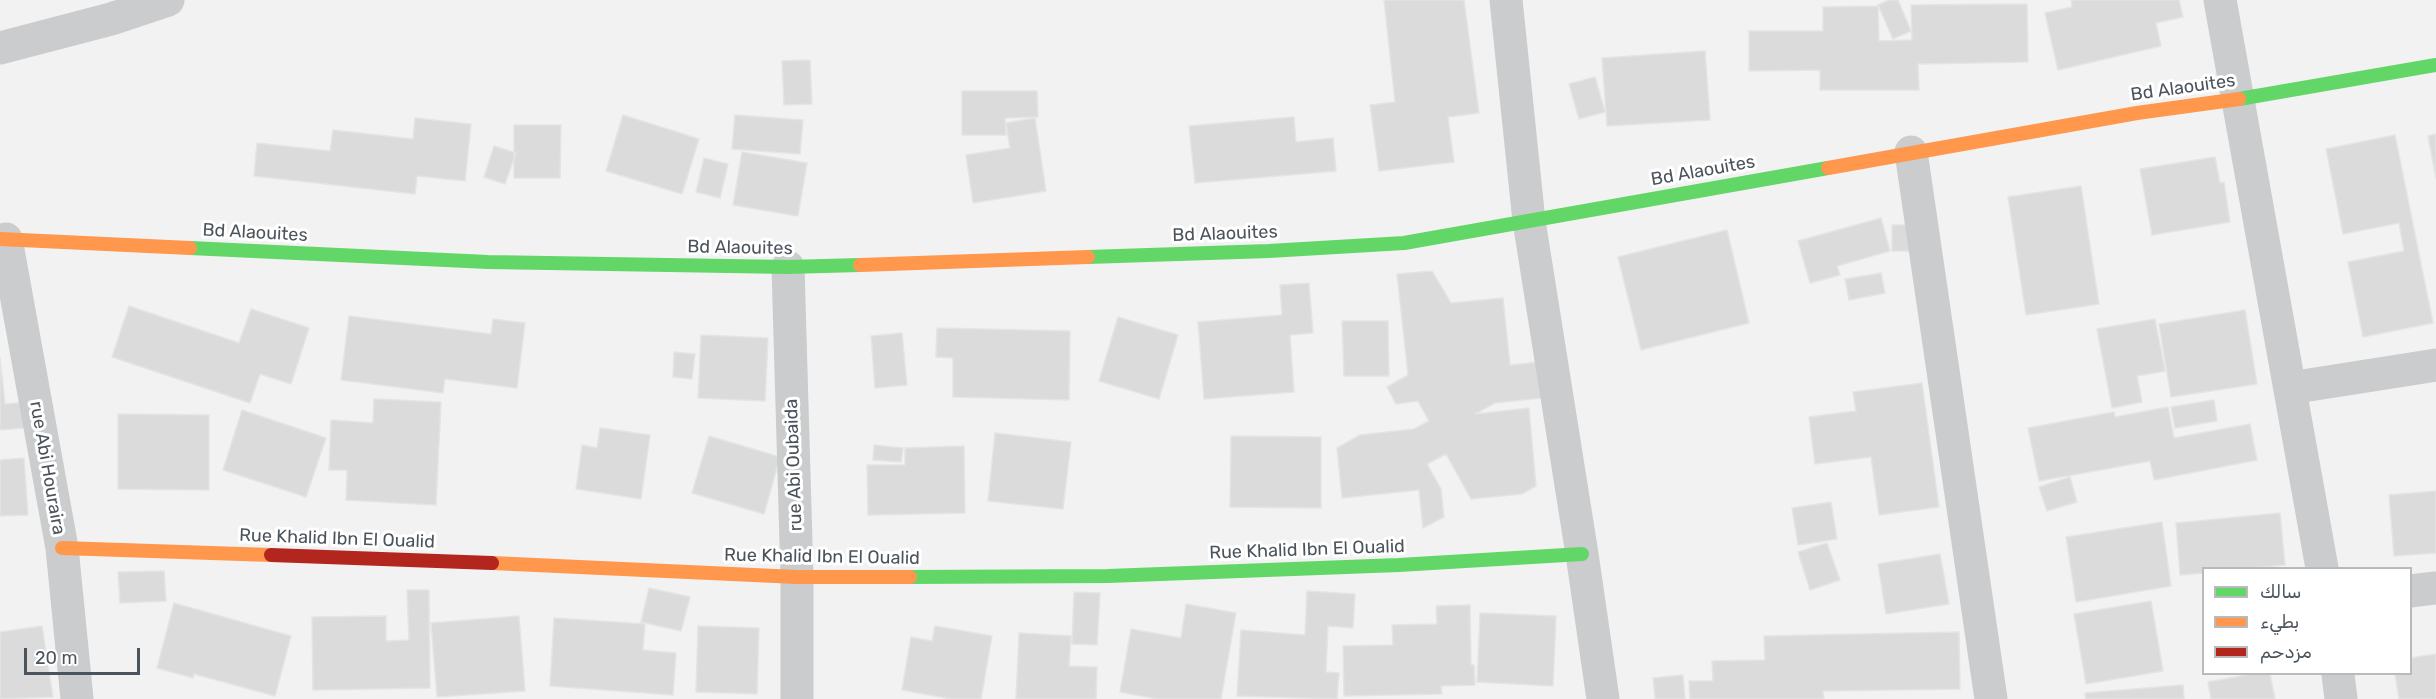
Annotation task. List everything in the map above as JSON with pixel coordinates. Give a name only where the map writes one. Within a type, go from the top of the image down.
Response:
[{"type":"street","points":[[0,48],[111,19],[168,0]]},
{"type":"street","points":[[1506,0],[1529,221],[1603,699]]},
{"type":"street","points":[[2220,0],[2322,567]]},
{"type":"street","name":"Bd Alaouites","points":[[3,239],[488,262],[789,267],[1269,251],[1393,243],[2137,113],[2238,99],[2436,64]]},
{"type":"street","points":[[1911,152],[1991,699]]},
{"type":"street","name":"rue Abi Houraira","points":[[3,239],[62,548],[77,699]]},
{"type":"street","name":"rue Abi Oubaida","points":[[789,267],[797,577],[797,699]]},
{"type":"street","points":[[2290,388],[2436,364]]},
{"type":"street","name":"Rue Khalid Ibn El Oualid","points":[[62,548],[394,558],[797,577],[1108,576],[1400,565],[1582,554]]},
{"type":"street","points":[[2412,591],[2436,588]]},
{"type":"street","points":[[2338,675],[2341,699]]},
{"type":"building","points":[[1384,0],[1464,0],[1479,113],[1448,117],[1454,162],[1379,171],[1370,105],[1395,102]]},
{"type":"building","points":[[1889,0],[1898,0],[1911,31],[1893,39],[1878,5]]},
{"type":"building","points":[[2071,0],[2179,0],[2183,17],[2156,23],[2161,46],[2058,70],[2045,13],[2072,7]]},
{"type":"building","points":[[2027,4],[2028,62],[1918,64],[1919,90],[1820,90],[1820,70],[1749,71],[1749,31],[1823,31],[1823,7],[1878,6],[1879,41],[1912,40],[1911,5]]},
{"type":"building","points":[[1705,51],[1710,120],[1607,126],[1602,58]]},
{"type":"building","points":[[810,60],[812,104],[784,105],[782,61]]},
{"type":"building","points":[[1595,77],[1605,112],[1579,119],[1569,84]]},
{"type":"building","points":[[962,91],[1037,91],[1038,117],[1005,118],[1006,135],[962,135]]},
{"type":"building","points":[[623,115],[699,139],[682,194],[606,171]]},
{"type":"building","points":[[735,115],[803,120],[800,154],[732,149]]},
{"type":"building","points":[[1294,117],[1296,142],[1333,138],[1336,171],[1195,183],[1189,126]]},
{"type":"building","points":[[415,118],[471,124],[465,181],[417,176],[415,194],[254,176],[257,143],[330,151],[333,130],[413,139]]},
{"type":"building","points":[[1035,118],[1046,191],[973,203],[966,155],[1010,148],[1006,123]]},
{"type":"building","points":[[514,125],[561,125],[560,178],[514,178]]},
{"type":"building","points":[[2436,134],[2436,178],[2428,136]]},
{"type":"building","points":[[2395,135],[2433,323],[2363,337],[2348,262],[2404,251],[2399,223],[2343,234],[2326,149]]},
{"type":"building","points":[[494,146],[516,153],[505,184],[484,177]]},
{"type":"building","points":[[742,152],[807,163],[798,216],[733,205]]},
{"type":"building","points":[[2215,157],[2220,183],[2224,182],[2230,222],[2152,235],[2140,169]]},
{"type":"building","points":[[704,158],[728,164],[720,198],[696,192]]},
{"type":"building","points":[[2081,186],[2099,304],[2026,315],[2008,197]]},
{"type":"building","points":[[1881,218],[1890,251],[1837,266],[1840,275],[1810,283],[1798,241]]},
{"type":"building","points":[[1892,225],[1914,225],[1914,251],[1892,251]]},
{"type":"building","points":[[1727,230],[1749,323],[1641,350],[1618,257]]},
{"type":"building","points":[[1432,271],[1451,303],[1503,298],[1510,365],[1539,362],[1542,398],[1495,403],[1475,414],[1529,408],[1536,486],[1522,494],[1471,499],[1446,454],[1427,464],[1441,489],[1444,517],[1423,528],[1419,490],[1342,498],[1337,448],[1360,435],[1414,429],[1429,421],[1418,401],[1396,404],[1387,387],[1408,375],[1397,274]]},
{"type":"building","points":[[1881,273],[1885,293],[1849,300],[1845,279]]},
{"type":"building","points":[[1309,283],[1313,333],[1290,335],[1294,392],[1204,399],[1198,322],[1282,315],[1280,285]]},
{"type":"building","points":[[129,306],[239,343],[251,309],[309,328],[291,384],[260,374],[250,403],[112,357]]},
{"type":"building","points":[[2245,310],[2257,384],[2171,397],[2159,324]]},
{"type":"building","points":[[349,316],[491,334],[493,319],[525,323],[517,388],[445,379],[443,393],[341,380]]},
{"type":"building","points":[[1118,317],[1178,335],[1159,399],[1099,381]]},
{"type":"building","points":[[2155,319],[2165,371],[2137,376],[2142,402],[2112,408],[2097,329]]},
{"type":"building","points":[[1342,321],[1388,321],[1389,376],[1344,376]]},
{"type":"building","points":[[937,328],[1070,331],[1069,400],[953,397],[953,358],[936,357]]},
{"type":"building","points":[[902,333],[907,385],[875,388],[871,336]]},
{"type":"building","points":[[701,335],[768,338],[765,401],[698,398]]},
{"type":"building","points":[[674,352],[695,354],[692,379],[673,377]]},
{"type":"building","points":[[0,358],[5,404],[30,402],[33,427],[0,430]]},
{"type":"building","points":[[1922,383],[1939,507],[1879,515],[1871,457],[1815,464],[1809,417],[1856,411],[1853,392]]},
{"type":"building","points":[[374,399],[441,402],[436,505],[346,500],[347,470],[329,470],[331,420],[373,423]]},
{"type":"building","points":[[2214,400],[2217,421],[2175,428],[2171,407]]},
{"type":"building","points":[[2168,407],[2174,438],[2250,424],[2257,460],[2154,480],[2150,461],[2039,481],[2028,428],[2114,412],[2115,417]]},
{"type":"building","points":[[242,410],[326,438],[306,497],[223,470]]},
{"type":"building","points":[[118,414],[209,415],[209,490],[118,489]]},
{"type":"building","points":[[600,428],[650,435],[641,499],[576,489],[582,445],[597,448]]},
{"type":"building","points":[[995,433],[1071,442],[1063,509],[988,501]]},
{"type":"building","points":[[709,436],[780,457],[764,514],[692,493]]},
{"type":"building","points":[[1231,436],[1321,437],[1321,508],[1230,507]]},
{"type":"building","points":[[874,445],[903,448],[901,462],[873,460]]},
{"type":"building","points":[[964,446],[965,513],[868,515],[867,465],[905,465],[905,448]]},
{"type":"building","points":[[24,458],[28,515],[0,516],[0,460]]},
{"type":"building","points":[[2070,477],[2077,502],[2047,511],[2039,487]]},
{"type":"building","points":[[2436,491],[2436,553],[2394,556],[2389,495]]},
{"type":"building","points":[[1831,502],[1837,539],[1798,545],[1792,508]]},
{"type":"building","points":[[2280,513],[2285,565],[2202,567],[2202,573],[2180,575],[2176,523]]},
{"type":"building","points":[[2162,522],[2171,586],[2076,602],[2066,537]]},
{"type":"building","points":[[1827,543],[1840,580],[1810,590],[1798,552]]},
{"type":"building","points":[[1940,554],[1949,604],[1886,614],[1878,564]]},
{"type":"building","points":[[164,571],[166,601],[120,603],[118,572]]},
{"type":"building","points":[[649,588],[690,597],[681,631],[641,622]]},
{"type":"building","points":[[407,590],[429,590],[430,688],[313,690],[312,617],[386,616],[386,641],[409,640]]},
{"type":"building","points":[[1307,591],[1355,594],[1353,628],[1328,626],[1326,672],[1339,673],[1337,699],[1237,696],[1241,630],[1305,635]]},
{"type":"building","points":[[1074,592],[1100,593],[1097,645],[1072,644]]},
{"type":"building","points":[[2151,601],[2163,671],[2086,684],[2074,614]]},
{"type":"building","points":[[174,603],[291,636],[275,696],[194,674],[193,678],[157,668]]},
{"type":"building","points":[[1186,604],[1236,613],[1221,699],[1157,699],[1120,692],[1131,629],[1181,638]]},
{"type":"building","points":[[1470,605],[1471,665],[1474,665],[1475,685],[1441,686],[1442,694],[1344,696],[1343,646],[1393,645],[1392,625],[1437,624],[1436,606]]},
{"type":"building","points":[[1480,613],[1556,616],[1553,686],[1477,682]]},
{"type":"building","points":[[519,616],[525,691],[437,697],[431,623]]},
{"type":"building","points":[[554,618],[645,624],[643,650],[676,653],[673,695],[550,686]]},
{"type":"building","points":[[42,626],[53,697],[0,699],[0,632]]},
{"type":"building","points":[[698,626],[759,628],[757,694],[696,692]]},
{"type":"building","points":[[935,626],[992,636],[981,699],[951,699],[902,690],[911,637],[932,641]]},
{"type":"building","points":[[1959,632],[1960,689],[1823,691],[1824,699],[1690,699],[1689,681],[1713,681],[1712,661],[1765,660],[1764,636]]},
{"type":"building","points":[[1019,633],[1071,636],[1069,666],[1097,667],[1096,699],[1016,699]]},
{"type":"building","points":[[2436,654],[2436,699],[2399,699],[2395,675],[2412,675],[2412,658]]},
{"type":"building","points":[[1683,675],[1685,699],[1655,699],[1653,678]]},
{"type":"building","points":[[2246,675],[2270,675],[2275,699],[2211,699],[2208,682]]},
{"type":"building","points":[[2183,685],[2184,699],[2086,699],[2085,693]]},
{"type":"traffic: fast","points":[[2239,99],[2436,65]]},
{"type":"traffic: fast","points":[[1088,257],[1269,251],[1404,243],[1828,168]]},
{"type":"traffic: fast","points":[[190,248],[488,262],[788,267],[860,265]]},
{"type":"traffic: fast","points":[[910,577],[1108,576],[1399,565],[1582,554]]},
{"type":"traffic: slow","points":[[1828,168],[2137,113],[2239,99]]},
{"type":"traffic: slow","points":[[0,239],[190,248]]},
{"type":"traffic: slow","points":[[860,265],[1088,257]]},
{"type":"traffic: slow","points":[[62,548],[271,555]]},
{"type":"traffic: slow","points":[[492,563],[797,577],[910,577]]},
{"type":"traffic: jam","points":[[271,555],[492,563]]}]
